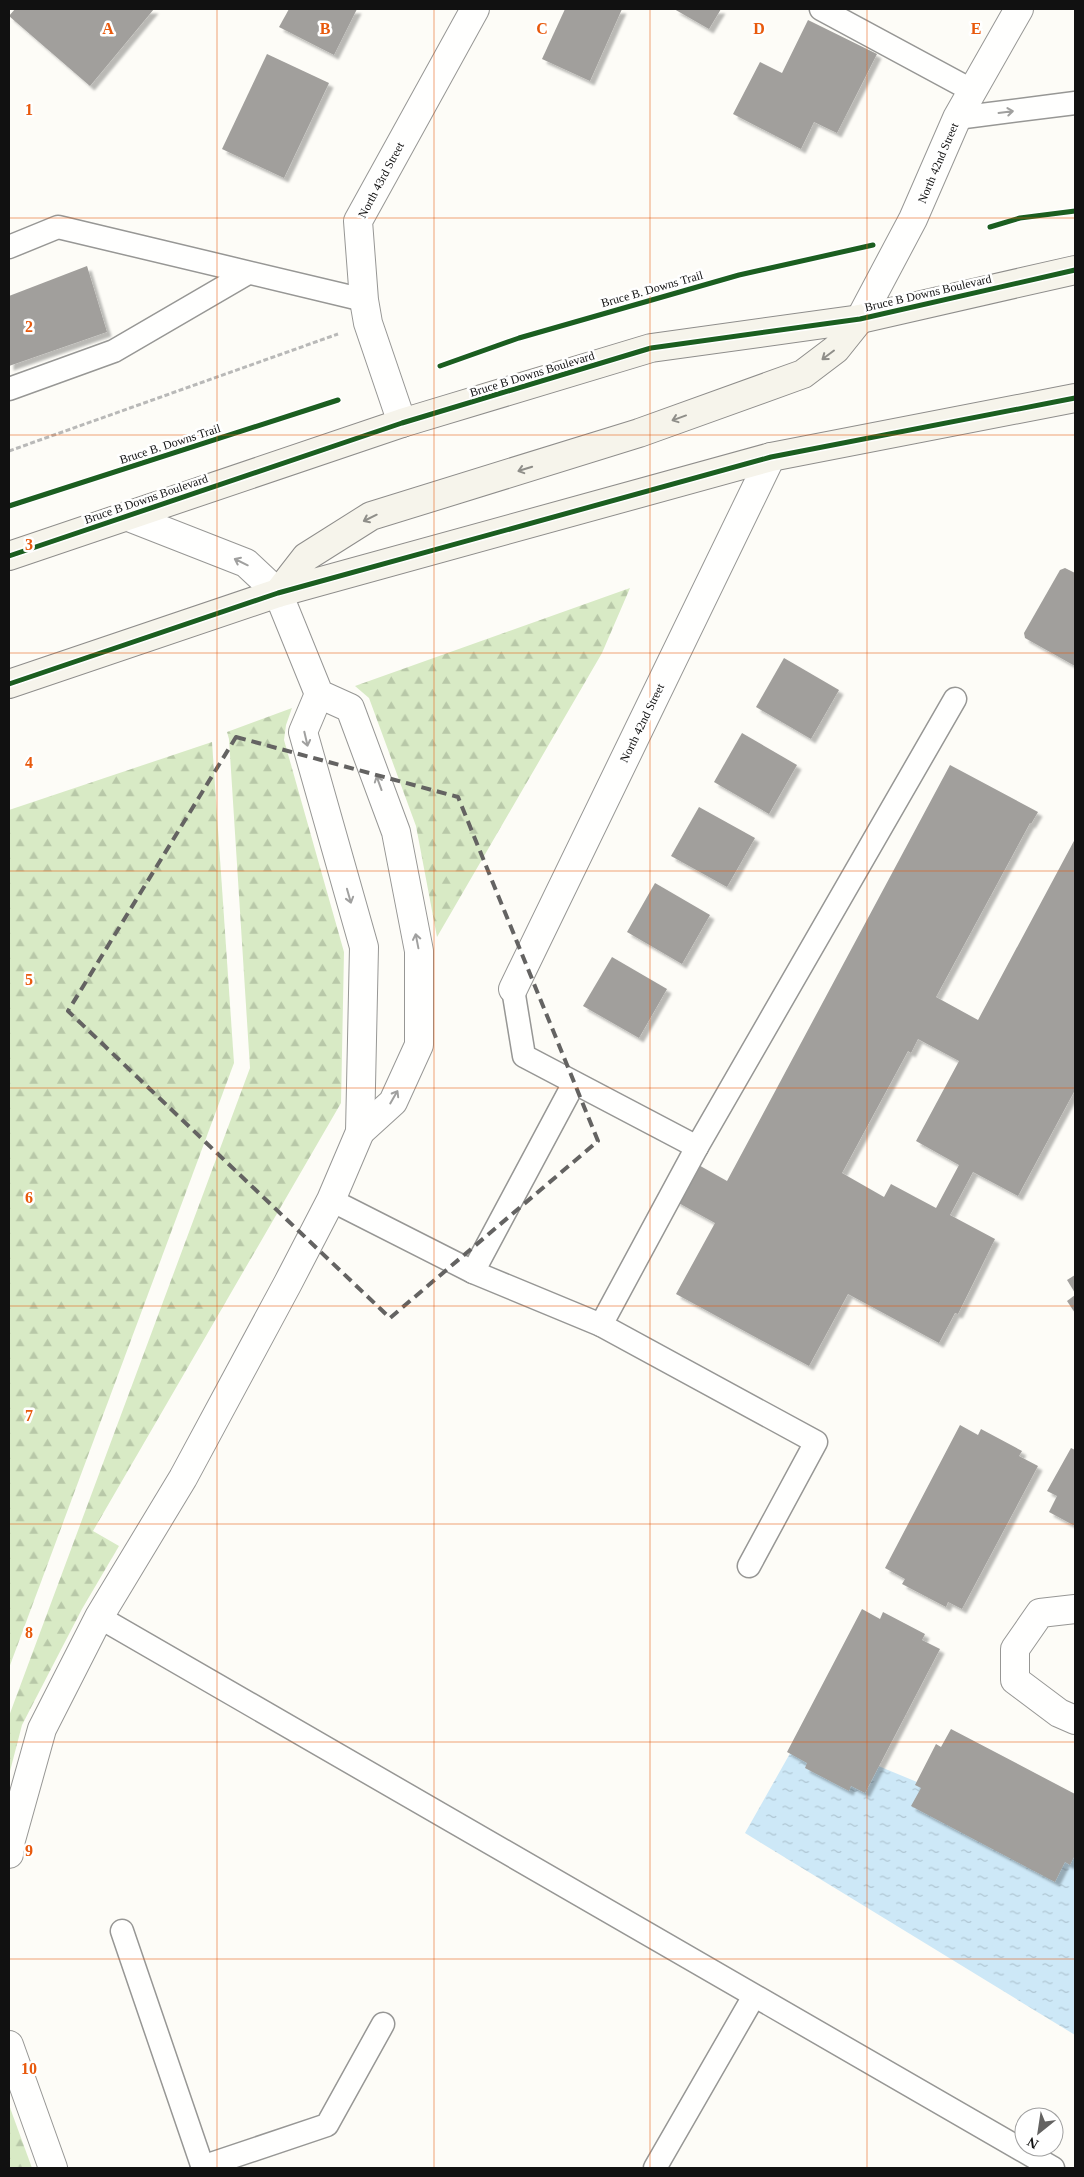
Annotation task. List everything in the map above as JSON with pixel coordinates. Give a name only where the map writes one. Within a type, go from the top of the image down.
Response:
[{"type":"main road","name":"Bruce B Downs Boulevard","points":[[9,556],[402,423],[651,348],[860,319],[1075,270]]},
{"type":"main road","points":[[278,593],[306,557],[371,516],[639,433],[803,374],[836,349],[860,319]]},
{"type":"main road","points":[[9,684],[278,593],[771,457],[1075,398]]},
{"type":"street","name":"North 43rd Street","points":[[402,423],[366,312],[358,220],[475,9]]},
{"type":"street","name":"North 42nd Street","points":[[860,319],[914,219],[957,118],[1019,9]]},
{"type":"street","name":"North 42nd Street","points":[[513,989],[771,457]]},
{"type":"street","points":[[126,516],[246,563],[278,593],[319,694],[350,708],[365,746],[396,832],[419,951],[419,1045],[393,1102],[360,1132]]},
{"type":"street","points":[[9,1854],[10,1840],[42,1729],[99,1617],[183,1478],[331,1200],[360,1132],[364,946],[303,732],[319,694]]},
{"type":"street","points":[[1075,1609],[1040,1613],[1015,1649],[1014,1680],[1059,1713],[1075,1720]]},
{"type":"street","points":[[9,2045],[53,2168]]},
{"type":"lane","points":[[821,9],[973,91]]},
{"type":"lane","points":[[957,118],[1075,103]]},
{"type":"lane","points":[[9,247],[58,227],[248,273],[366,312]]},
{"type":"lane","points":[[9,389],[114,351],[248,273]]},
{"type":"lane","points":[[601,1325],[697,1147],[955,699]]},
{"type":"lane","points":[[513,989],[524,1056],[697,1147]]},
{"type":"lane","points":[[473,1272],[574,1083]]},
{"type":"lane","points":[[331,1200],[473,1272],[601,1325],[816,1442],[749,1566]]},
{"type":"lane","points":[[99,1617],[1053,2168]]},
{"type":"lane","points":[[122,1931],[202,2168],[327,2125],[383,2024]]},
{"type":"lane","points":[[656,2168],[754,1996]]},
{"type":"path","points":[[9,451],[366,312]]},
{"type":"highlighted area","points":[[236,737],[458,797],[598,1141],[390,1318],[68,1011]]},
{"type":"green space","points":[[630,588],[602,653],[437,937],[416,826],[369,698],[355,686]]},
{"type":"green space","points":[[292,708],[286,725],[284,740],[344,952],[341,1103],[93,1531],[119,1546],[82,1609],[22,1725],[9,1775],[9,1716],[250,1068],[229,739],[227,732]]},
{"type":"green space","points":[[212,742],[234,1063],[9,1668],[9,810]]},
{"type":"green space","points":[[9,2105],[32,2168],[9,2168]]},
{"type":"water","points":[[801,1734],[975,1806],[1075,1827],[1075,2035],[745,1833]]},
{"type":"building","points":[[15,9],[154,9],[90,86],[9,16]]},
{"type":"building","points":[[289,9],[357,9],[334,55],[279,27]]},
{"type":"building","points":[[565,9],[622,9],[590,81],[542,59]]},
{"type":"building","points":[[674,9],[721,9],[709,29]]},
{"type":"building","points":[[808,20],[877,54],[837,133],[814,122],[801,149],[733,114],[760,62],[782,73]]},
{"type":"building","points":[[267,54],[329,83],[284,178],[222,149]]},
{"type":"building","points":[[87,266],[107,332],[9,366],[9,296]]},
{"type":"building","points":[[1065,568],[1075,573],[1075,666],[1025,638],[1024,633],[1060,570]]},
{"type":"building","points":[[784,658],[839,690],[811,739],[756,707]]},
{"type":"building","points":[[742,733],[797,765],[769,814],[714,782]]},
{"type":"building","points":[[950,765],[1038,812],[1030,823],[936,997],[978,1020],[1075,839],[1075,1090],[1018,1196],[973,1172],[950,1215],[995,1239],[958,1314],[955,1313],[939,1343],[848,1294],[809,1366],[676,1294],[715,1223],[675,1201],[695,1163],[727,1181]],"holes":[[[918,1039],[959,1061],[916,1141],[959,1165],[936,1208],[891,1184],[884,1197],[842,1173],[908,1051],[911,1053]]]},
{"type":"building","points":[[699,807],[755,838],[727,887],[671,856]]},
{"type":"building","points":[[655,883],[710,915],[682,964],[627,932]]},
{"type":"building","points":[[612,957],[667,989],[639,1038],[583,1006]]},
{"type":"building","points":[[1075,1275],[1075,1293],[1067,1280]]},
{"type":"building","points":[[1075,1295],[1075,1313],[1067,1301]]},
{"type":"building","points":[[960,1425],[978,1435],[981,1429],[1022,1451],[1019,1456],[1038,1466],[962,1609],[948,1602],[946,1607],[902,1584],[905,1579],[885,1568]]},
{"type":"building","points":[[1071,1448],[1075,1450],[1075,1526],[1049,1512],[1057,1496],[1047,1491]]},
{"type":"building","points":[[862,1609],[880,1619],[883,1612],[925,1634],[922,1640],[940,1649],[865,1793],[851,1786],[849,1791],[805,1768],[807,1763],[787,1752]]},
{"type":"building","points":[[951,1729],[1075,1794],[1075,1855],[1070,1865],[1065,1862],[1055,1882],[911,1806],[921,1788],[915,1785],[936,1744],[941,1747]]},
{"type":"cycle path","points":[[990,227],[1020,218],[1075,211]]},
{"type":"cycle path","name":"Bruce B. Downs Trail","points":[[440,366],[519,338],[739,275],[873,245]]},
{"type":"cycle path","points":[[9,556],[402,423],[651,348],[860,319],[1075,270]]},
{"type":"cycle path","points":[[9,684],[278,593],[771,457],[1075,398]]},
{"type":"cycle path","name":"Bruce B. Downs Trail","points":[[9,506],[338,400]]}]
